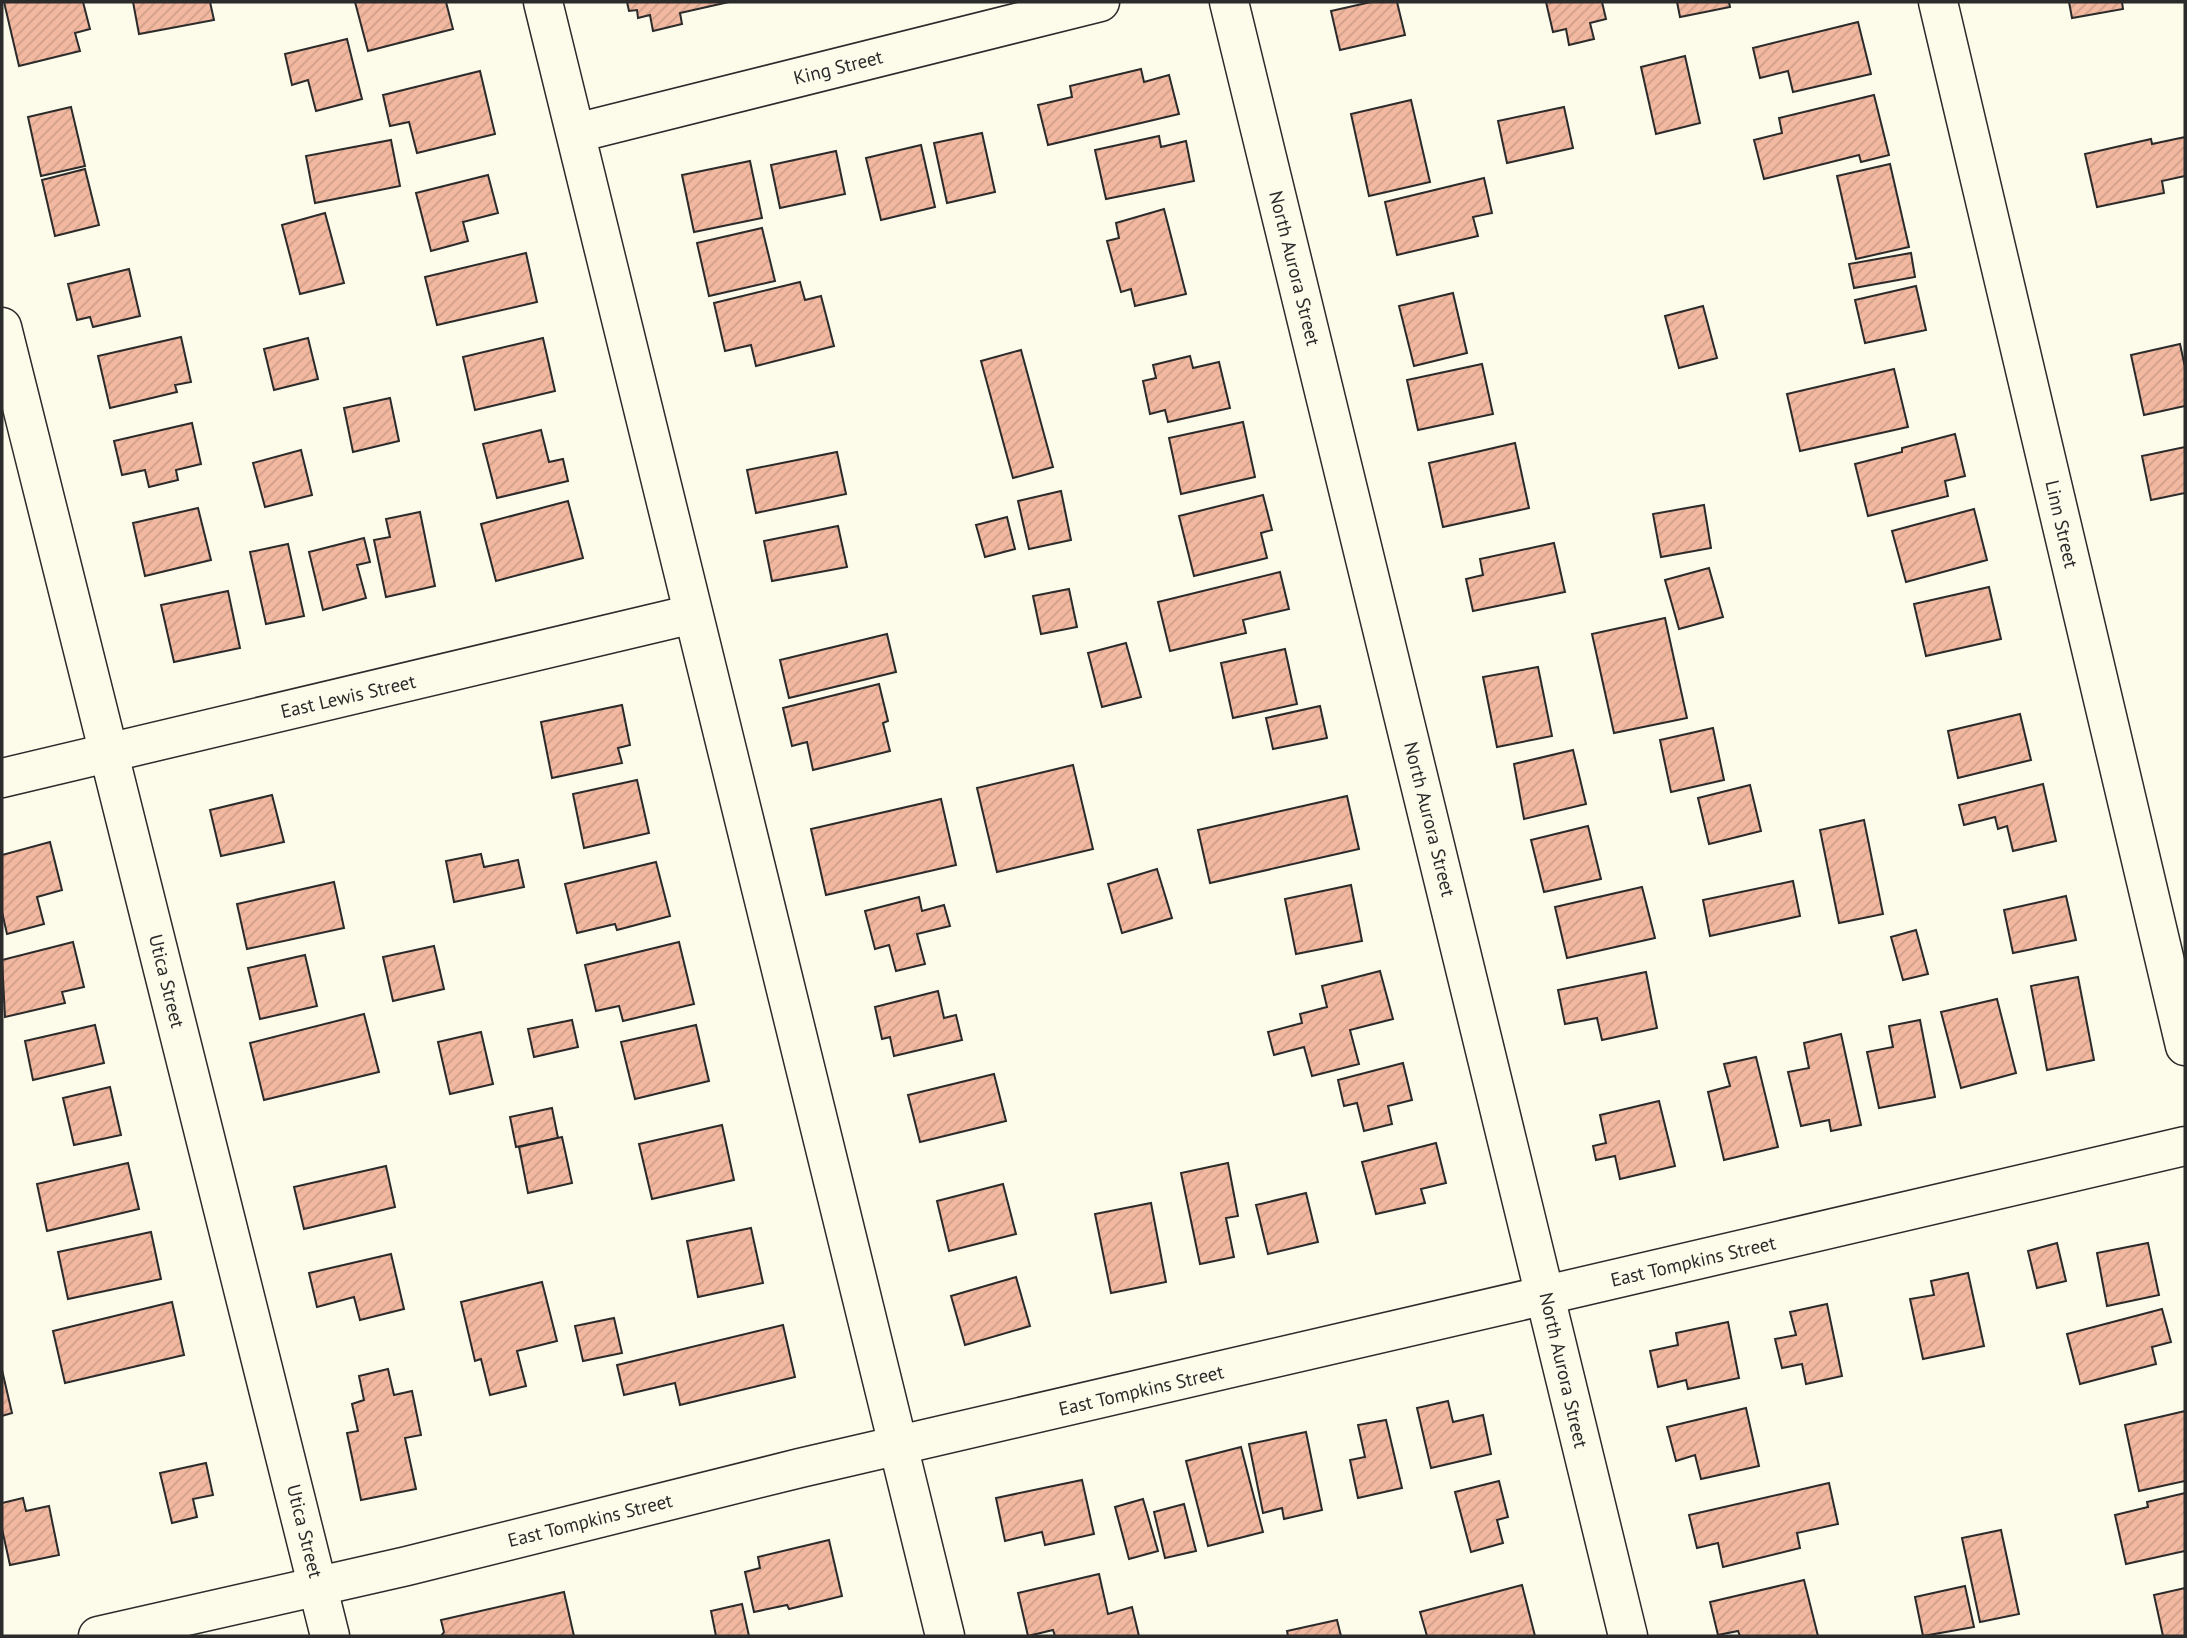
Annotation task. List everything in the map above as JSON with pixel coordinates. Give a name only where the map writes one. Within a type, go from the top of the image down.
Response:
[{"type":"street","points":[[543,2],[945,1636]]},
{"type":"street","name":"King Street","points":[[576,133],[1100,2]]},
{"type":"street","name":"North Aurora Street","points":[[1229,2],[1628,1636]]},
{"type":"street","name":"Linn Street","points":[[1938,2],[2185,1046]]},
{"type":"street","name":"Utica Street","points":[[2,327],[330,1636]]},
{"type":"street","name":"East Lewis Street","points":[[2,778],[693,614]]},
{"type":"street","name":"East Tompkins Street","points":[[98,1636],[407,1566],[800,1468],[2185,1146]]},
{"type":"building","points":[[4,2],[83,2],[90,29],[75,33],[80,51],[19,66]]},
{"type":"building","points":[[133,2],[210,2],[214,20],[139,34]]},
{"type":"building","points":[[355,2],[446,2],[453,29],[368,51]]},
{"type":"building","points":[[627,2],[729,2],[680,13],[682,24],[653,31],[650,15],[638,18],[637,10],[629,11]]},
{"type":"building","points":[[1371,2],[1397,2],[1405,35],[1340,50],[1331,11]]},
{"type":"building","points":[[1546,2],[1602,2],[1606,19],[1590,23],[1594,39],[1569,45],[1566,29],[1553,32]]},
{"type":"building","points":[[1677,2],[1729,2],[1730,7],[1680,17]]},
{"type":"building","points":[[2069,2],[2122,2],[2123,9],[2072,18]]},
{"type":"building","points":[[1858,22],[1871,74],[1793,92],[1788,71],[1760,78],[1753,48]]},
{"type":"building","points":[[347,39],[362,99],[316,111],[308,80],[292,85],[285,54]]},
{"type":"building","points":[[1685,56],[1700,123],[1656,134],[1641,67]]},
{"type":"building","points":[[1141,69],[1144,82],[1169,75],[1179,114],[1048,145],[1038,105],[1072,97],[1070,86]]},
{"type":"building","points":[[480,71],[495,134],[417,153],[409,122],[390,126],[383,95]]},
{"type":"building","points":[[1874,95],[1889,155],[1861,162],[1859,155],[1764,179],[1754,140],[1782,133],[1779,118]]},
{"type":"building","points":[[1411,100],[1430,182],[1369,196],[1351,114]]},
{"type":"building","points":[[71,107],[85,166],[41,176],[28,117]]},
{"type":"building","points":[[1564,107],[1573,148],[1507,163],[1498,121]]},
{"type":"building","points":[[982,133],[995,192],[947,203],[934,143]]},
{"type":"building","points":[[1159,136],[1161,147],[1186,141],[1194,181],[1106,199],[1095,150]]},
{"type":"building","points":[[2185,137],[2185,176],[2162,181],[2164,193],[2097,207],[2085,154],[2151,139],[2152,144]]},
{"type":"building","points":[[391,140],[400,186],[315,203],[306,156]]},
{"type":"building","points":[[921,145],[935,207],[881,220],[866,158]]},
{"type":"building","points":[[836,151],[845,194],[780,208],[771,165]]},
{"type":"building","points":[[750,161],[762,218],[694,232],[682,175]]},
{"type":"building","points":[[1890,164],[1909,247],[1856,259],[1837,176]]},
{"type":"building","points":[[85,169],[99,225],[55,236],[42,180]]},
{"type":"building","points":[[488,175],[498,213],[463,222],[468,241],[431,251],[416,193]]},
{"type":"building","points":[[1484,178],[1492,213],[1473,217],[1478,236],[1397,255],[1385,202]]},
{"type":"building","points":[[1164,209],[1186,294],[1135,306],[1131,289],[1121,292],[1107,241],[1119,238],[1116,223]]},
{"type":"building","points":[[325,213],[344,283],[300,294],[282,225]]},
{"type":"building","points":[[762,228],[775,281],[709,296],[697,243]]},
{"type":"building","points":[[526,253],[537,302],[437,325],[425,277]]},
{"type":"building","points":[[1911,253],[1915,277],[1854,288],[1849,264]]},
{"type":"building","points":[[129,269],[140,316],[93,327],[90,317],[77,320],[68,284]]},
{"type":"building","points":[[800,282],[805,300],[821,296],[834,346],[756,366],[751,345],[725,351],[714,303]]},
{"type":"building","points":[[1916,286],[1926,330],[1865,343],[1855,300]]},
{"type":"building","points":[[1453,293],[1467,353],[1414,366],[1399,306]]},
{"type":"building","points":[[1703,306],[1717,358],[1679,368],[1665,316]]},
{"type":"building","points":[[181,337],[191,382],[175,385],[177,392],[110,408],[98,356]]},
{"type":"building","points":[[308,338],[318,379],[274,390],[264,349]]},
{"type":"building","points":[[543,338],[555,391],[475,410],[463,357]]},
{"type":"building","points":[[2180,344],[2185,367],[2185,406],[2144,415],[2131,355]]},
{"type":"building","points":[[1021,350],[1053,467],[1013,478],[981,361]]},
{"type":"building","points":[[1190,356],[1193,368],[1219,362],[1230,408],[1168,422],[1165,410],[1150,414],[1143,381],[1156,378],[1153,365]]},
{"type":"building","points":[[1482,364],[1493,414],[1418,430],[1407,380]]},
{"type":"building","points":[[1894,369],[1908,427],[1800,451],[1787,394]]},
{"type":"building","points":[[390,398],[399,441],[353,452],[344,408]]},
{"type":"building","points":[[1243,422],[1255,477],[1181,494],[1169,438]]},
{"type":"building","points":[[192,423],[201,464],[176,470],[178,480],[149,487],[145,470],[122,475],[114,441]]},
{"type":"building","points":[[541,430],[549,462],[563,459],[568,481],[497,498],[483,444]]},
{"type":"building","points":[[1955,434],[1965,476],[1945,481],[1948,496],[1868,516],[1855,464]]},
{"type":"building","points":[[1515,443],[1529,508],[1443,527],[1429,463]]},
{"type":"building","points":[[2185,447],[2185,493],[2151,500],[2142,456]]},
{"type":"building","points":[[301,450],[312,495],[265,507],[253,463]]},
{"type":"building","points":[[837,452],[846,494],[756,513],[747,470]]},
{"type":"building","points":[[1061,491],[1071,540],[1029,549],[1018,501]]},
{"type":"building","points":[[1263,495],[1272,530],[1261,533],[1267,558],[1194,576],[1179,516]]},
{"type":"building","points":[[568,501],[583,558],[496,581],[481,524]]},
{"type":"building","points":[[1704,505],[1711,548],[1661,557],[1653,514]]},
{"type":"building","points":[[198,508],[211,560],[145,576],[133,523]]},
{"type":"building","points":[[1974,509],[1987,560],[1906,582],[1892,531]]},
{"type":"building","points":[[420,512],[435,586],[386,597],[374,540],[390,537],[386,519]]},
{"type":"building","points":[[1007,517],[1015,549],[985,557],[976,525]]},
{"type":"building","points":[[838,526],[847,567],[772,581],[764,541]]},
{"type":"building","points":[[364,538],[370,562],[357,565],[366,598],[323,610],[309,552]]},
{"type":"building","points":[[1554,543],[1565,592],[1473,611],[1466,579],[1483,575],[1480,559]]},
{"type":"building","points":[[288,544],[304,616],[266,624],[250,552]]},
{"type":"building","points":[[1709,568],[1723,617],[1679,629],[1665,580]]},
{"type":"building","points":[[1280,572],[1289,609],[1243,620],[1246,633],[1170,651],[1158,602]]},
{"type":"building","points":[[1989,587],[2001,639],[1926,656],[1914,604]]},
{"type":"building","points":[[1069,589],[1077,627],[1041,634],[1033,596]]},
{"type":"building","points":[[228,591],[240,648],[174,662],[161,605]]},
{"type":"building","points":[[1665,618],[1687,718],[1614,733],[1592,634]]},
{"type":"building","points":[[887,634],[896,672],[789,698],[780,660]]},
{"type":"building","points":[[1126,643],[1141,697],[1102,707],[1088,653]]},
{"type":"building","points":[[1285,649],[1297,704],[1233,718],[1221,663]]},
{"type":"building","points":[[1538,667],[1552,736],[1497,747],[1483,677]]},
{"type":"building","points":[[879,684],[888,721],[883,723],[890,751],[813,770],[807,742],[792,746],[783,708]]},
{"type":"building","points":[[622,705],[630,745],[618,748],[622,763],[552,778],[541,722]]},
{"type":"building","points":[[1320,706],[1327,738],[1273,749],[1266,718]]},
{"type":"building","points":[[2020,714],[2031,760],[1958,778],[1948,731]]},
{"type":"building","points":[[1713,728],[1724,780],[1671,792],[1660,740]]},
{"type":"building","points":[[1573,750],[1586,804],[1524,819],[1514,764]]},
{"type":"building","points":[[1073,765],[1093,849],[997,872],[977,788]]},
{"type":"building","points":[[637,780],[649,833],[584,848],[573,794]]},
{"type":"building","points":[[2043,784],[2056,841],[2013,851],[2007,826],[1998,829],[1995,817],[1964,825],[1959,805]]},
{"type":"building","points":[[1750,785],[1761,831],[1709,844],[1698,798]]},
{"type":"building","points":[[272,795],[284,842],[221,856],[210,810]]},
{"type":"building","points":[[1347,796],[1359,849],[1210,883],[1198,830]]},
{"type":"building","points":[[941,799],[956,865],[826,895],[811,829]]},
{"type":"building","points":[[1864,820],[1883,914],[1839,923],[1820,830]]},
{"type":"building","points":[[1588,826],[1601,879],[1544,892],[1531,840]]},
{"type":"building","points":[[50,842],[62,890],[37,897],[44,924],[7,934],[2,912],[2,855]]},
{"type":"building","points":[[481,854],[484,867],[518,860],[524,887],[454,902],[446,861]]},
{"type":"building","points":[[656,862],[670,916],[617,930],[615,924],[577,933],[565,884]]},
{"type":"building","points":[[1157,869],[1172,918],[1122,933],[1108,884]]},
{"type":"building","points":[[1793,881],[1800,916],[1710,936],[1703,900]]},
{"type":"building","points":[[334,882],[344,928],[247,949],[237,904]]},
{"type":"building","points":[[1351,885],[1362,941],[1296,954],[1285,899]]},
{"type":"building","points":[[1642,887],[1655,938],[1567,958],[1555,907]]},
{"type":"building","points":[[2066,896],[2076,940],[2013,953],[2004,910]]},
{"type":"building","points":[[919,897],[922,911],[944,905],[950,926],[917,934],[925,964],[896,971],[889,945],[875,949],[865,911]]},
{"type":"building","points":[[1916,930],[1928,974],[1903,980],[1891,937]]},
{"type":"building","points":[[73,942],[84,987],[62,992],[65,1003],[5,1017],[2,960]]},
{"type":"building","points":[[679,942],[694,1004],[623,1021],[619,1006],[596,1011],[585,965]]},
{"type":"building","points":[[434,946],[444,989],[393,1001],[383,957]]},
{"type":"building","points":[[305,955],[317,1006],[260,1019],[248,968]]},
{"type":"building","points":[[1380,971],[1393,1019],[1350,1030],[1359,1064],[1312,1076],[1304,1047],[1274,1055],[1268,1032],[1302,1023],[1300,1014],[1327,1007],[1322,986]]},
{"type":"building","points":[[1646,972],[1657,1028],[1602,1040],[1597,1018],[1565,1024],[1558,990]]},
{"type":"building","points":[[2078,977],[2094,1060],[2047,1070],[2031,986]]},
{"type":"building","points":[[938,991],[944,1018],[956,1015],[962,1040],[894,1056],[890,1037],[882,1039],[875,1007]]},
{"type":"building","points":[[1997,999],[2016,1073],[1961,1088],[1941,1012]]},
{"type":"building","points":[[364,1014],[379,1072],[264,1100],[250,1043]]},
{"type":"building","points":[[572,1020],[578,1047],[534,1057],[528,1029]]},
{"type":"building","points":[[1920,1020],[1935,1097],[1879,1108],[1867,1052],[1893,1047],[1889,1026]]},
{"type":"building","points":[[95,1025],[104,1063],[33,1080],[25,1041]]},
{"type":"building","points":[[696,1025],[709,1081],[635,1099],[621,1042]]},
{"type":"building","points":[[481,1032],[493,1084],[450,1094],[438,1042]]},
{"type":"building","points":[[1841,1034],[1861,1125],[1831,1131],[1829,1120],[1801,1126],[1788,1072],[1809,1068],[1804,1043]]},
{"type":"building","points":[[1756,1057],[1778,1147],[1724,1160],[1708,1092],[1730,1086],[1724,1064]]},
{"type":"building","points":[[1403,1063],[1412,1100],[1388,1106],[1392,1124],[1364,1131],[1357,1103],[1344,1106],[1338,1080]]},
{"type":"building","points":[[994,1074],[1006,1121],[920,1142],[908,1095]]},
{"type":"building","points":[[110,1087],[121,1135],[74,1145],[63,1098]]},
{"type":"building","points":[[1659,1101],[1675,1166],[1620,1179],[1615,1156],[1596,1160],[1593,1146],[1606,1143],[1600,1115]]},
{"type":"building","points":[[552,1108],[558,1138],[516,1147],[510,1117]]},
{"type":"building","points":[[722,1125],[734,1180],[652,1199],[639,1144]]},
{"type":"building","points":[[562,1137],[572,1183],[528,1193],[519,1147]]},
{"type":"building","points":[[1436,1143],[1446,1183],[1421,1189],[1425,1203],[1376,1214],[1362,1162]]},
{"type":"building","points":[[128,1163],[139,1209],[47,1231],[37,1184]]},
{"type":"building","points":[[1228,1163],[1238,1216],[1226,1218],[1234,1257],[1200,1264],[1181,1173]]},
{"type":"building","points":[[386,1166],[395,1207],[304,1229],[294,1187]]},
{"type":"building","points":[[1003,1184],[1016,1234],[949,1251],[937,1201]]},
{"type":"building","points":[[1306,1193],[1318,1242],[1268,1254],[1256,1205]]},
{"type":"building","points":[[1151,1203],[1166,1282],[1111,1293],[1095,1214]]},
{"type":"building","points":[[751,1228],[763,1283],[698,1297],[687,1241]]},
{"type":"building","points":[[151,1232],[161,1279],[68,1299],[58,1252]]},
{"type":"building","points":[[2057,1243],[2066,1281],[2037,1288],[2028,1251]]},
{"type":"building","points":[[2148,1243],[2159,1295],[2107,1306],[2097,1253]]},
{"type":"building","points":[[391,1254],[404,1309],[360,1320],[354,1297],[317,1307],[309,1273]]},
{"type":"building","points":[[1968,1273],[1984,1346],[1923,1359],[1910,1299],[1934,1295],[1931,1281]]},
{"type":"building","points":[[1016,1277],[1030,1326],[965,1345],[951,1296]]},
{"type":"building","points":[[542,1282],[557,1341],[517,1351],[526,1386],[490,1395],[481,1359],[475,1361],[461,1302]]},
{"type":"building","points":[[172,1302],[184,1355],[65,1383],[53,1331]]},
{"type":"building","points":[[1827,1304],[1842,1376],[1806,1384],[1802,1364],[1782,1368],[1775,1339],[1796,1335],[1790,1312]]},
{"type":"building","points":[[2162,1309],[2171,1342],[2152,1347],[2156,1364],[2080,1384],[2067,1334]]},
{"type":"building","points":[[614,1318],[622,1353],[583,1361],[575,1326]]},
{"type":"building","points":[[1728,1322],[1739,1378],[1688,1389],[1686,1380],[1658,1387],[1650,1351],[1678,1345],[1676,1333]]},
{"type":"building","points":[[783,1325],[795,1377],[680,1405],[675,1383],[624,1395],[617,1365]]},
{"type":"building","points":[[388,1369],[394,1395],[412,1391],[421,1435],[405,1438],[416,1489],[361,1500],[347,1433],[358,1431],[352,1404],[364,1400],[359,1376]]},
{"type":"building","points":[[2,1370],[12,1413],[2,1416]]},
{"type":"building","points":[[1448,1401],[1453,1422],[1483,1415],[1491,1454],[1431,1468],[1417,1408]]},
{"type":"building","points":[[1746,1408],[1759,1466],[1701,1479],[1695,1455],[1676,1461],[1667,1427]]},
{"type":"building","points":[[2185,1411],[2185,1481],[2139,1491],[2125,1425]]},
{"type":"building","points":[[1386,1420],[1402,1488],[1358,1498],[1350,1460],[1365,1457],[1358,1425]]},
{"type":"building","points":[[1306,1432],[1322,1510],[1284,1519],[1282,1508],[1263,1513],[1249,1444]]},
{"type":"building","points":[[1241,1447],[1263,1532],[1208,1546],[1186,1461]]},
{"type":"building","points":[[206,1463],[213,1495],[193,1499],[197,1517],[172,1523],[160,1473]]},
{"type":"building","points":[[1082,1480],[1094,1534],[1045,1545],[1042,1532],[1005,1541],[996,1498]]},
{"type":"building","points":[[1499,1481],[1508,1517],[1497,1520],[1503,1543],[1471,1552],[1455,1492]]},
{"type":"building","points":[[1829,1483],[1838,1524],[1797,1533],[1800,1548],[1723,1567],[1718,1543],[1697,1548],[1689,1515]]},
{"type":"building","points":[[2185,1493],[2185,1551],[2126,1564],[2115,1515],[2148,1507],[2147,1502]]},
{"type":"building","points":[[23,1498],[26,1511],[49,1506],[59,1555],[10,1565],[2,1529],[2,1503]]},
{"type":"building","points":[[1143,1499],[1158,1551],[1129,1559],[1115,1507]]},
{"type":"building","points":[[1184,1504],[1196,1551],[1165,1558],[1154,1512]]},
{"type":"building","points":[[2001,1530],[2019,1614],[1980,1622],[1962,1538]]},
{"type":"building","points":[[829,1540],[842,1596],[789,1609],[787,1605],[754,1612],[745,1572],[760,1568],[758,1557]]},
{"type":"building","points":[[1099,1574],[1108,1614],[1132,1607],[1139,1636],[1055,1636],[1053,1630],[1028,1636],[1018,1593]]},
{"type":"building","points":[[1804,1580],[1818,1636],[1740,1636],[1738,1631],[1718,1635],[1710,1602]]},
{"type":"building","points":[[1522,1585],[1535,1636],[1427,1636],[1420,1612]]},
{"type":"building","points":[[1965,1586],[1974,1627],[1923,1636],[1915,1597]]},
{"type":"building","points":[[2185,1588],[2185,1636],[2163,1636],[2154,1595]]},
{"type":"building","points":[[564,1592],[574,1636],[441,1636],[444,1632],[441,1620]]},
{"type":"building","points":[[742,1604],[749,1636],[716,1636],[711,1611]]},
{"type":"building","points":[[1337,1620],[1341,1636],[1288,1636],[1287,1631]]}]
